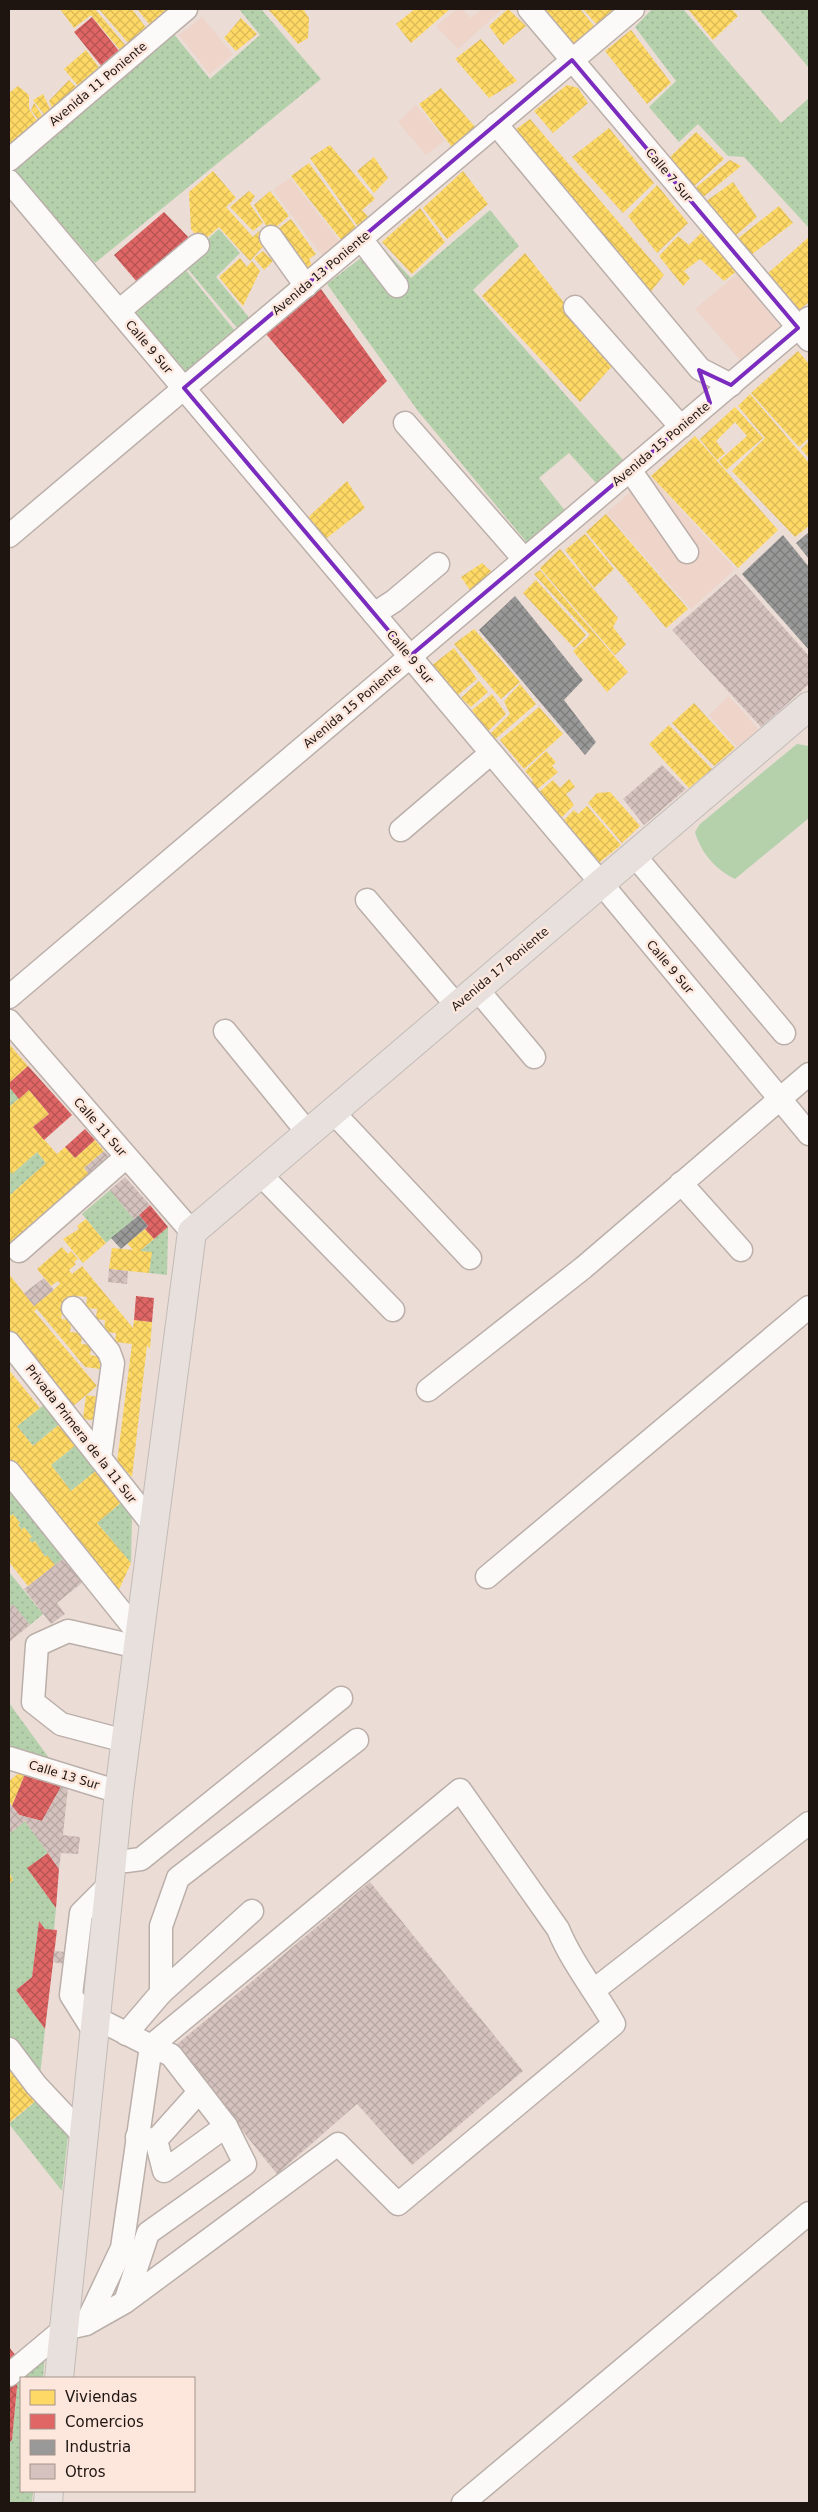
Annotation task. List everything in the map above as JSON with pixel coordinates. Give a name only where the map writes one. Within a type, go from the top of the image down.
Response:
[{"type":"main road","name":"Avenida 17 Poniente","points":[[192,1232],[809,706]]},
{"type":"main road","points":[[59,2377],[75,2326],[84,2136],[108,1886],[125,1741],[192,1232]]},
{"type":"street","name":"Avenida 11 Poniente","points":[[9,160],[186,9]]},
{"type":"street","name":"Calle 7 Sur","points":[[529,9],[806,329]]},
{"type":"street","name":"Avenida 13 Poniente","points":[[9,536],[633,9]]},
{"type":"street","points":[[496,124],[700,369],[731,385]]},
{"type":"street","name":"Calle 9 Sur","points":[[9,181],[601,883],[809,1134]]},
{"type":"street","points":[[271,237],[306,286]]},
{"type":"street","points":[[361,239],[397,286]]},
{"type":"street","points":[[119,312],[198,245]]},
{"type":"street","points":[[575,307],[681,427]]},
{"type":"street","name":"Avenida 15 Poniente","points":[[9,997],[710,402],[806,329]]},
{"type":"street","points":[[700,369],[710,402]]},
{"type":"street","points":[[405,423],[524,559]]},
{"type":"street","points":[[630,470],[686,552]]},
{"type":"street","points":[[374,614],[394,601],[438,564]]},
{"type":"street","points":[[401,830],[491,753]]},
{"type":"street","points":[[634,855],[784,1033]]},
{"type":"street","points":[[367,900],[457,1006]]},
{"type":"street","points":[[477,989],[534,1057]]},
{"type":"street","name":"Calle 11 Sur","points":[[9,1021],[192,1232]]},
{"type":"street","points":[[225,1031],[308,1133]]},
{"type":"street","points":[[428,1390],[583,1268],[809,1074]]},
{"type":"street","points":[[333,1112],[470,1258]]},
{"type":"street","points":[[20,1251],[126,1156]]},
{"type":"street","points":[[260,1174],[393,1310]]},
{"type":"street","points":[[680,1183],[741,1250]]},
{"type":"street","points":[[487,1577],[809,1307]]},
{"type":"street","points":[[73,1308],[109,1352],[113,1363],[100,1458]]},
{"type":"street","name":"Privada Primera de la 11 Sur","points":[[9,1343],[153,1525]]},
{"type":"street","points":[[9,1472],[138,1641]]},
{"type":"street","points":[[125,1741],[61,1724],[33,1702],[37,1645],[68,1631],[138,1641]]},
{"type":"street","points":[[112,1856],[126,1861],[142,1859],[341,1698]]},
{"type":"street","points":[[161,1993],[161,1926],[178,1878],[357,1740]]},
{"type":"street","name":"Calle 13 Sur","points":[[10,1759],[119,1792]]},
{"type":"street","points":[[9,2375],[75,2326],[125,2302],[338,2144],[398,2204],[614,2024],[594,1990],[568,1953],[558,1929],[460,1790],[151,2046],[146,2138],[122,2248],[75,2326]]},
{"type":"street","points":[[594,1990],[809,1823]]},
{"type":"street","points":[[126,2034],[161,1993],[252,1911]]},
{"type":"street","points":[[94,2024],[126,2034],[171,2056],[226,2126],[245,2164],[148,2233],[125,2302]]},
{"type":"street","points":[[9,2049],[36,2085],[84,2136]]},
{"type":"street","points":[[146,2138],[200,2092]]},
{"type":"street","points":[[146,2138],[164,2171],[226,2126]]},
{"type":"street","points":[[463,2503],[809,2213]]},
{"type":"highlighted area","points":[[572,60],[798,328],[731,385],[699,370],[710,403],[410,656],[184,388]]},
{"type":"shaded area","points":[[457,9],[462,9],[471,18],[482,9],[502,9],[458,49],[436,26]]},
{"type":"shaded area","points":[[202,17],[233,54],[210,74],[179,35]]},
{"type":"shaded area","points":[[416,105],[445,140],[426,155],[398,122]]},
{"type":"shaded area","points":[[290,178],[340,242],[323,257],[273,190]]},
{"type":"shaded area","points":[[737,274],[782,329],[742,362],[695,309]]},
{"type":"shaded area","points":[[649,475],[735,569],[691,609],[607,513]]},
{"type":"shaded area","points":[[729,696],[759,730],[737,747],[709,715]]},
{"type":"green space","points":[[239,9],[261,9],[321,79],[95,263],[13,168],[173,33],[210,79],[260,35]]},
{"type":"green space","points":[[652,9],[683,9],[781,123],[809,98],[809,228],[744,157],[728,156],[698,124],[679,142],[649,107],[676,81],[635,27]]},
{"type":"green space","points":[[759,9],[809,9],[809,68]]},
{"type":"green space","points":[[490,210],[519,246],[473,290],[624,461],[597,484],[569,453],[539,478],[567,513],[528,544],[418,411],[327,284],[379,244],[411,278]]},
{"type":"green space","points":[[219,229],[240,253],[216,277],[251,320],[238,329],[182,262]]},
{"type":"green space","points":[[181,264],[235,331],[188,374],[129,305]]},
{"type":"green space","points":[[797,744],[809,746],[809,818],[735,879],[710,860],[701,847],[695,832],[700,824]]},
{"type":"green space","points":[[9,1087],[19,1099],[9,1107]]},
{"type":"green space","points":[[37,1152],[46,1163],[9,1196],[9,1170],[12,1173]]},
{"type":"green space","points":[[110,1190],[134,1219],[106,1243],[82,1214]]},
{"type":"green space","points":[[168,1227],[167,1275],[149,1273],[151,1253],[140,1251]]},
{"type":"green space","points":[[45,1404],[61,1423],[33,1446],[17,1426]]},
{"type":"green space","points":[[77,1444],[97,1470],[71,1491],[51,1465]]},
{"type":"green space","points":[[9,1487],[64,1558],[55,1565],[47,1556],[45,1557],[35,1541],[32,1543],[29,1539],[31,1537],[24,1528],[22,1530],[18,1525],[20,1523],[13,1514],[11,1516],[9,1514]]},
{"type":"green space","points":[[123,1501],[132,1511],[131,1563],[97,1523]]},
{"type":"green space","points":[[9,1572],[43,1614],[30,1625],[13,1605],[9,1608]]},
{"type":"green space","points":[[9,1703],[49,1758],[9,1749]]},
{"type":"green space","points":[[25,1821],[48,1853],[28,1868],[56,1908],[54,1930],[45,1929],[39,1922],[32,1977],[16,1990],[45,2029],[40,2076],[9,2036],[9,1884],[13,1880],[9,1872],[9,1834]]},
{"type":"green space","points":[[39,2098],[68,2135],[62,2191],[9,2124]]},
{"type":"green space","points":[[45,2353],[43,2377],[20,2377],[20,2492],[33,2492],[32,2503],[9,2503],[9,2443],[12,2440],[18,2377]]},
{"type":"building: Viviendas","points":[[60,9],[95,9],[126,46],[120,50],[91,15],[74,28]]},
{"type":"building: Viviendas","points":[[99,9],[132,9],[147,29],[129,44]]},
{"type":"building: Viviendas","points":[[137,9],[168,9],[150,25]]},
{"type":"building: Viviendas","points":[[268,9],[303,9],[309,18],[308,38],[298,44]]},
{"type":"building: Viviendas","points":[[415,9],[450,9],[411,43],[396,24]]},
{"type":"building: Viviendas","points":[[508,9],[526,26],[503,45],[489,26]]},
{"type":"building: Viviendas","points":[[545,9],[580,9],[595,27],[574,45]]},
{"type":"building: Viviendas","points":[[583,9],[618,9],[598,26]]},
{"type":"building: Viviendas","points":[[688,9],[732,9],[738,16],[713,40]]},
{"type":"building: Viviendas","points":[[241,18],[257,34],[236,51],[224,38]]},
{"type":"building: Viviendas","points":[[631,30],[671,83],[647,104],[605,51]]},
{"type":"building: Viviendas","points":[[481,39],[517,81],[489,98],[455,59]]},
{"type":"building: Viviendas","points":[[86,50],[100,69],[79,87],[64,69]]},
{"type":"building: Viviendas","points":[[69,80],[78,89],[54,112],[49,101]]},
{"type":"building: Viviendas","points":[[567,85],[578,88],[588,103],[553,133],[534,111]]},
{"type":"building: Viviendas","points":[[18,86],[29,95],[29,109],[40,125],[9,148],[9,93]]},
{"type":"building: Viviendas","points":[[441,88],[476,128],[452,147],[419,104]]},
{"type":"building: Viviendas","points":[[43,94],[52,113],[47,118],[33,100]]},
{"type":"building: Viviendas","points":[[34,103],[45,120],[41,123],[31,110]]},
{"type":"building: Viviendas","points":[[530,119],[664,275],[648,295],[511,133]]},
{"type":"building: Viviendas","points":[[609,128],[654,183],[623,213],[572,157]]},
{"type":"building: Viviendas","points":[[696,132],[724,159],[693,187],[669,158]]},
{"type":"building: Viviendas","points":[[330,145],[375,199],[362,210],[370,219],[359,228],[310,158]]},
{"type":"building: Viviendas","points":[[374,157],[388,178],[374,193],[357,171]]},
{"type":"building: Viviendas","points":[[730,160],[741,166],[702,198],[694,189]]},
{"type":"building: Viviendas","points":[[309,163],[357,229],[342,241],[291,176]]},
{"type":"building: Viviendas","points":[[213,171],[236,198],[226,207],[253,237],[259,231],[268,241],[250,261],[219,227],[202,242],[191,229],[189,192]]},
{"type":"building: Viviendas","points":[[463,171],[488,204],[447,239],[423,208]]},
{"type":"building: Viviendas","points":[[733,182],[757,217],[735,236],[705,202]]},
{"type":"building: Viviendas","points":[[657,185],[688,223],[657,253],[628,216]]},
{"type":"building: Viviendas","points":[[249,191],[255,196],[250,204],[263,223],[253,231],[230,207]]},
{"type":"building: Viviendas","points":[[270,191],[289,216],[270,232],[254,205]]},
{"type":"building: Viviendas","points":[[779,206],[793,223],[751,255],[736,240]]},
{"type":"building: Viviendas","points":[[420,208],[445,242],[412,274],[382,242]]},
{"type":"building: Viviendas","points":[[291,219],[316,254],[309,259],[312,265],[301,274],[272,233]]},
{"type":"building: Viviendas","points":[[701,233],[737,271],[724,281],[700,259],[684,271],[690,278],[683,286],[659,256],[678,236],[689,245]]},
{"type":"building: Viviendas","points":[[809,237],[809,302],[799,310],[767,274]]},
{"type":"building: Viviendas","points":[[263,251],[273,261],[264,270],[254,258]]},
{"type":"building: Viviendas","points":[[525,253],[613,365],[580,402],[482,296]]},
{"type":"building: Viviendas","points":[[240,258],[247,267],[252,261],[260,271],[243,306],[219,277]]},
{"type":"building: Viviendas","points":[[798,351],[809,364],[809,438],[799,447],[751,393]]},
{"type":"building: Viviendas","points":[[750,394],[809,463],[809,526],[795,537],[732,471],[765,438],[738,406]]},
{"type":"building: Viviendas","points":[[735,407],[763,438],[726,470],[719,461],[747,436],[735,422],[716,441],[725,453],[717,460],[700,439]]},
{"type":"building: Viviendas","points":[[695,436],[778,530],[738,568],[651,476]]},
{"type":"building: Viviendas","points":[[809,441],[809,458],[801,449]]},
{"type":"building: Viviendas","points":[[347,481],[365,508],[323,541],[304,521]]},
{"type":"building: Viviendas","points":[[606,514],[688,609],[666,628],[586,532]]},
{"type":"building: Viviendas","points":[[585,534],[614,569],[594,588],[565,550]]},
{"type":"building: Viviendas","points":[[560,549],[618,618],[613,627],[626,644],[615,655],[540,568]]},
{"type":"building: Viviendas","points":[[482,563],[494,574],[472,593],[461,577]]},
{"type":"building: Viviendas","points":[[540,570],[628,672],[607,692],[573,651],[590,635],[534,574]]},
{"type":"building: Viviendas","points":[[536,580],[586,635],[574,648],[523,593]]},
{"type":"building: Viviendas","points":[[474,629],[520,682],[501,699],[454,644]]},
{"type":"building: Viviendas","points":[[454,648],[477,679],[458,695],[431,666]]},
{"type":"building: Viviendas","points":[[479,681],[488,692],[471,707],[461,698]]},
{"type":"building: Viviendas","points":[[520,684],[536,704],[494,740],[490,734],[510,714],[504,701]]},
{"type":"building: Viviendas","points":[[492,694],[506,714],[487,732],[472,710]]},
{"type":"building: Viviendas","points":[[694,703],[735,748],[714,766],[672,723]]},
{"type":"building: Viviendas","points":[[539,707],[563,734],[524,769],[500,740]]},
{"type":"building: Viviendas","points":[[669,725],[712,769],[689,788],[649,744]]},
{"type":"building: Viviendas","points":[[546,751],[556,762],[552,766],[558,772],[534,792],[529,786],[533,780],[525,771]]},
{"type":"building: Viviendas","points":[[569,779],[575,787],[566,794],[574,805],[559,820],[537,794],[553,780],[560,788]]},
{"type":"building: Viviendas","points":[[610,792],[640,826],[622,843],[588,803],[597,793]]},
{"type":"building: Viviendas","points":[[587,806],[621,845],[595,866],[561,823],[574,810],[578,814]]},
{"type":"building: Viviendas","points":[[9,1044],[28,1066],[9,1083]]},
{"type":"building: Viviendas","points":[[29,1090],[49,1114],[33,1127],[57,1154],[65,1147],[75,1158],[95,1140],[104,1151],[84,1168],[93,1179],[20,1242],[16,1238],[9,1244],[9,1196],[46,1163],[37,1152],[12,1174],[9,1170],[9,1107]]},
{"type":"building: Viviendas","points":[[86,1219],[106,1243],[83,1263],[63,1239],[79,1229],[77,1226]]},
{"type":"building: Viviendas","points":[[145,1229],[154,1239],[140,1251],[152,1252],[149,1273],[109,1269],[112,1248],[133,1250],[127,1243]]},
{"type":"building: Viviendas","points":[[62,1247],[68,1254],[71,1251],[78,1259],[74,1262],[76,1264],[69,1270],[72,1274],[82,1266],[133,1328],[134,1320],[152,1322],[150,1349],[147,1345],[132,1477],[117,1462],[132,1344],[115,1342],[116,1333],[104,1332],[105,1320],[96,1319],[97,1309],[86,1308],[87,1297],[79,1296],[63,1308],[61,1319],[72,1320],[70,1332],[82,1333],[81,1344],[92,1345],[90,1355],[101,1357],[100,1369],[85,1367],[37,1309],[34,1311],[97,1386],[72,1407],[9,1329],[9,1274],[34,1306],[60,1284],[58,1281],[51,1286],[37,1269]]},
{"type":"building: Viviendas","points":[[9,1370],[40,1408],[17,1426],[33,1446],[61,1423],[77,1444],[51,1465],[71,1491],[97,1470],[123,1501],[97,1523],[131,1563],[117,1594],[9,1462]]},
{"type":"building: Viviendas","points":[[86,1395],[105,1398],[102,1421],[83,1419]]},
{"type":"building: Viviendas","points":[[9,1514],[11,1516],[13,1514],[20,1523],[18,1525],[22,1530],[24,1527],[32,1537],[29,1539],[32,1543],[35,1541],[45,1557],[47,1555],[55,1565],[28,1586],[9,1562]]},
{"type":"building: Viviendas","points":[[20,1772],[25,1774],[12,1806],[9,1802],[9,1781]]},
{"type":"building: Viviendas","points":[[9,1872],[13,1880],[9,1884]]},
{"type":"building: Viviendas","points":[[9,2061],[39,2098],[9,2123]]},
{"type":"building: Comercios","points":[[92,17],[119,51],[103,68],[74,32]]},
{"type":"building: Comercios","points":[[164,212],[195,244],[143,289],[114,255]]},
{"type":"building: Comercios","points":[[321,289],[387,381],[343,424],[266,334]]},
{"type":"building: Comercios","points":[[28,1066],[72,1115],[44,1140],[33,1127],[49,1114],[29,1090],[19,1099],[9,1087],[9,1083]]},
{"type":"building: Comercios","points":[[85,1129],[95,1140],[75,1158],[65,1147]]},
{"type":"building: Comercios","points":[[150,1205],[168,1227],[154,1239],[145,1229],[148,1226],[139,1215]]},
{"type":"building: Comercios","points":[[136,1296],[154,1298],[152,1322],[134,1320]]},
{"type":"building: Comercios","points":[[25,1774],[62,1785],[42,1821],[19,1815],[12,1806]]},
{"type":"building: Comercios","points":[[48,1853],[59,1869],[56,1908],[27,1868]]},
{"type":"building: Comercios","points":[[39,1921],[45,1929],[57,1930],[45,2029],[16,1990],[32,1977]]},
{"type":"building: Comercios","points":[[9,2347],[16,2356],[9,2361]]},
{"type":"building: Comercios","points":[[18,2377],[12,2440],[9,2443],[9,2385]]},
{"type":"building: Industria","points":[[809,532],[809,559],[796,543]]},
{"type":"building: Industria","points":[[783,535],[809,567],[809,650],[742,574]]},
{"type":"building: Industria","points":[[515,596],[583,680],[564,700],[596,742],[585,755],[479,630]]},
{"type":"building: Industria","points":[[139,1215],[148,1226],[121,1249],[111,1238]]},
{"type":"building: Otros","points":[[736,574],[809,656],[809,684],[761,727],[672,630]]},
{"type":"building: Otros","points":[[662,765],[686,789],[644,825],[623,799]]},
{"type":"building: Otros","points":[[104,1151],[114,1162],[93,1179],[84,1168]]},
{"type":"building: Otros","points":[[125,1177],[150,1205],[134,1219],[110,1190]]},
{"type":"building: Otros","points":[[109,1269],[128,1271],[127,1284],[108,1282]]},
{"type":"building: Otros","points":[[44,1278],[54,1290],[34,1306],[24,1293]]},
{"type":"building: Otros","points":[[64,1558],[83,1582],[57,1603],[65,1614],[51,1624],[24,1589]]},
{"type":"building: Otros","points":[[13,1604],[30,1625],[9,1642],[9,1608]]},
{"type":"building: Otros","points":[[62,1785],[68,1787],[63,1835],[80,1837],[78,1854],[61,1853],[59,1869],[25,1821],[9,1834],[9,1802],[19,1815],[42,1821]]},
{"type":"building: Otros","points":[[370,1882],[523,2071],[412,2165],[357,2104],[277,2174],[175,2046]]},
{"type":"building: Otros","points":[[54,1951],[65,1952],[63,1964],[53,1962]]}]
